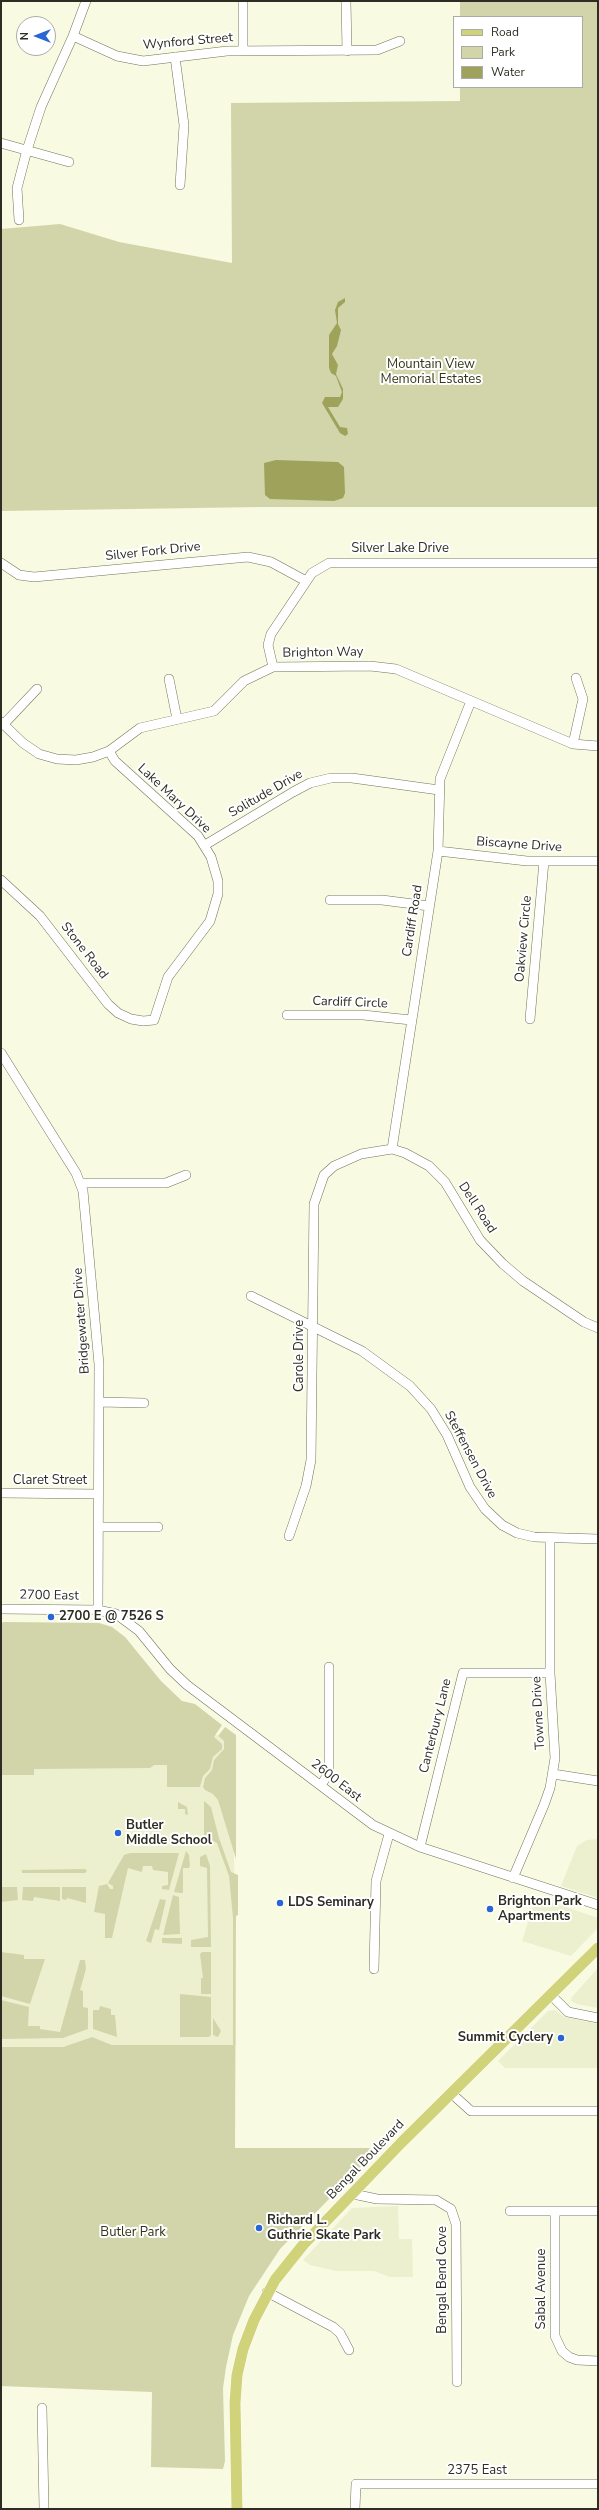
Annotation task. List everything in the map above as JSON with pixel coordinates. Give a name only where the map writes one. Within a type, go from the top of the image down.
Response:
[{"type":"main road","name":"Bengal Boulevard","points":[[237,2509],[235,2403],[238,2375],[243,2349],[268,2292],[303,2245],[450,2093],[598,1948]]},
{"type":"street","points":[[19,220],[17,188],[27,150],[50,86],[73,36],[86,1]]},
{"type":"street","points":[[243,1],[243,51]]},
{"type":"street","points":[[346,1],[347,50]]},
{"type":"street","name":"Wynford Street","points":[[73,36],[130,59],[157,60],[243,51],[377,50],[400,41]]},
{"type":"street","points":[[175,57],[184,125],[180,185]]},
{"type":"street","points":[[1,143],[69,162]]},
{"type":"street","name":"Silver Fork Drive","points":[[1,563],[19,575],[34,577],[248,557],[271,562],[306,581]]},
{"type":"street","name":"Silver Lake Drive","points":[[273,667],[269,639],[306,581],[320,567],[340,562],[598,562]]},
{"type":"street","name":"Brighton Way","points":[[2,724],[23,743],[39,754],[57,759],[76,760],[93,758],[109,751],[140,728],[214,711],[244,681],[273,667],[383,666],[396,669],[573,744],[598,746]]},
{"type":"street","points":[[573,744],[583,698],[576,678]]},
{"type":"street","points":[[169,679],[176,719]]},
{"type":"street","points":[[2,724],[37,689]]},
{"type":"street","name":"Cardiff Road","points":[[392,1150],[438,851],[439,790],[443,768],[471,701]]},
{"type":"street","name":"Lake Mary Drive","points":[[109,751],[115,761],[205,846],[216,868],[218,881],[216,907],[202,935],[168,977],[154,1020]]},
{"type":"street","name":"Solitude Drive","points":[[205,846],[310,783],[331,778],[352,778],[439,790]]},
{"type":"street","name":"Biscayne Drive","points":[[438,851],[506,860],[598,861]]},
{"type":"street","name":"Oakview Circle","points":[[530,1019],[544,861]]},
{"type":"street","name":"Stone Road","points":[[1,880],[40,916],[108,1004],[118,1013],[131,1019],[143,1021],[154,1020]]},
{"type":"street","points":[[330,900],[382,900],[429,906]]},
{"type":"street","name":"Cardiff Circle","points":[[287,1015],[363,1015],[411,1020]]},
{"type":"street","name":"Bridgewater Drive","points":[[1,1053],[81,1183],[97,1334],[99,1402],[98,1610]]},
{"type":"street","name":"Dell Road","points":[[324,1175],[334,1166],[361,1154],[392,1150],[405,1153],[429,1166],[445,1182],[480,1240],[523,1281],[584,1322],[598,1328]]},
{"type":"street","points":[[81,1183],[166,1183],[186,1175]]},
{"type":"street","name":"Carole Drive","points":[[289,1536],[306,1486],[311,1460],[314,1204],[324,1175]]},
{"type":"street","name":"Steffensen Drive","points":[[251,1296],[362,1351],[410,1386],[431,1409],[447,1435],[470,1487],[485,1510],[502,1525],[517,1533],[550,1539],[598,1538]]},
{"type":"street","points":[[99,1402],[144,1403]]},
{"type":"street","name":"Claret Street","points":[[1,1493],[98,1494]]},
{"type":"street","points":[[98,1527],[158,1527]]},
{"type":"street","name":"Towne Drive","points":[[513,1878],[544,1805],[553,1774],[555,1732],[550,1673],[550,1539]]},
{"type":"street","name":"2700 East","points":[[1,1609],[98,1610]]},
{"type":"street","name":"2600 East","points":[[98,1610],[110,1611],[131,1623],[187,1685],[359,1815],[389,1834],[420,1847],[598,1906]]},
{"type":"street","points":[[321,1785],[329,1773],[329,1667]]},
{"type":"street","name":"Canterbury Lane","points":[[420,1847],[463,1673],[550,1673]]},
{"type":"street","points":[[553,1774],[598,1781]]},
{"type":"street","points":[[374,1969],[376,1881],[389,1834]]},
{"type":"street","points":[[551,1995],[568,2012],[598,2018]]},
{"type":"street","points":[[450,2093],[471,2111],[598,2111]]},
{"type":"street","name":"Bengal Bend Cove","points":[[353,2194],[377,2199],[436,2200],[451,2209],[456,2224],[457,2382]]},
{"type":"street","points":[[510,2211],[598,2211]]},
{"type":"street","name":"Sabal Avenue","points":[[555,2211],[555,2336],[562,2351],[569,2357],[577,2360],[598,2361]]},
{"type":"street","points":[[268,2292],[333,2327],[340,2333],[349,2350]]},
{"type":"street","points":[[42,2408],[44,2509]]},
{"type":"street","name":"2375 East","points":[[355,2509],[356,2484],[598,2484]]},
{"type":"shaded area","name":"Butler Middle School","points":[[1,1628],[181,1706],[224,1741],[233,1754],[236,2045],[112,2045],[92,2037],[63,2047],[1,2047]]},
{"type":"shaded area","points":[[598,1839],[598,1898],[561,1886],[577,1846],[587,1840]]},
{"type":"shaded area","points":[[536,1897],[598,1918],[598,1928],[571,1956],[522,1941]]},
{"type":"shaded area","points":[[598,1968],[598,2008],[577,2004],[571,2001],[572,1997]]},
{"type":"shaded area","points":[[555,2010],[565,2017],[598,2024],[598,2068],[505,2068],[498,2061],[548,2011]]},
{"type":"shaded area","points":[[398,2206],[399,2239],[412,2239],[413,2277],[390,2277],[374,2271],[336,2271],[310,2265],[303,2260],[352,2208]]},
{"type":"green space","name":"Mountain View Memorial Estates","points":[[460,1],[598,1],[598,507],[260,507],[1,511],[1,229],[60,224],[119,242],[232,263],[231,103],[460,101],[460,88],[583,88],[583,16],[460,16]]},
{"type":"green space","points":[[3,1622],[99,1623],[112,1627],[125,1637],[161,1681],[182,1701],[195,1704],[222,1725],[214,1737],[222,1744],[222,1749],[213,1757],[210,1769],[203,1776],[200,1787],[167,1787],[167,1765],[154,1765],[150,1768],[34,1769],[34,1775],[1,1775],[1,1624]]},
{"type":"green space","points":[[225,1727],[236,1735],[236,1859],[218,1800],[213,1794],[205,1790],[203,1787],[205,1778],[212,1770],[214,1760],[224,1749],[224,1741],[218,1736]]},
{"type":"green space","name":"Butler Park","points":[[204,1801],[211,1807],[219,1838],[231,1872],[238,1875],[238,1915],[236,1916],[235,2148],[379,2148],[280,2249],[249,2296],[233,2335],[226,2367],[223,2388],[225,2461],[223,2469],[151,2467],[152,2392],[1,2386],[1,2047],[63,2047],[92,2037],[112,2045],[233,2045],[233,1918],[229,1876],[217,1843],[204,1838]]},
{"type":"green space","points":[[178,1802],[187,1807],[188,1815],[185,1814],[185,1809],[178,1809]]},
{"type":"green space","points":[[186,1851],[189,1855],[190,1866],[189,1868],[183,1868],[183,1893],[174,1892]]},
{"type":"green space","points":[[130,1853],[179,1853],[169,1890],[162,1889],[162,1886],[168,1885],[168,1872],[153,1870],[152,1866],[143,1866],[142,1872],[128,1868],[112,1938],[105,1938],[105,1914],[94,1912],[99,1886],[107,1884],[110,1889],[113,1889],[113,1886],[108,1883],[124,1855]]},
{"type":"green space","points":[[206,1854],[210,1866],[211,1947],[191,1947],[191,1940],[208,1937],[207,1868],[200,1866],[200,1857]]},
{"type":"green space","points":[[85,1869],[87,1871],[85,1873],[22,1873],[22,1870]]},
{"type":"green space","points":[[1,1887],[17,1887],[18,1900],[1,1902]]},
{"type":"green space","points":[[23,1887],[60,1887],[60,1901],[34,1897],[33,1901],[22,1900]]},
{"type":"green space","points":[[62,1887],[86,1887],[86,1903],[67,1898],[66,1900],[62,1899]]},
{"type":"green space","points":[[173,1895],[179,1897],[180,1934],[163,1935]]},
{"type":"green space","points":[[160,1899],[166,1900],[159,1930],[155,1929],[151,1943],[146,1941]]},
{"type":"green space","points":[[162,1938],[182,1938],[182,1944],[162,1943]]},
{"type":"green space","points":[[1,1952],[24,1955],[24,1959],[45,1959],[30,2004],[1,1996]]},
{"type":"green space","points":[[202,1952],[211,1952],[211,1994],[201,1994],[201,1978],[203,1978],[200,1954]]},
{"type":"green space","points":[[80,1960],[85,1960],[86,1969],[80,1990],[83,1991],[83,2007],[88,2008],[88,2029],[63,2038],[1,2039],[1,2000],[29,2007],[28,2026],[40,2026],[40,2029],[60,2032]]},
{"type":"green space","points":[[180,1994],[211,1997],[211,2035],[209,2037],[180,2037]]},
{"type":"green space","points":[[100,2006],[111,2009],[111,2015],[115,2015],[117,2037],[93,2029],[93,2010],[99,2010]]},
{"type":"green space","points":[[213,2018],[221,2031],[218,2037],[213,2035]]},
{"type":"water","points":[[345,298],[345,302],[338,308],[338,324],[341,330],[337,346],[332,354],[338,365],[336,374],[343,389],[343,399],[338,407],[328,407],[340,427],[347,428],[348,434],[345,436],[340,433],[322,403],[325,397],[340,397],[342,392],[336,376],[331,373],[329,368],[329,335],[337,323],[335,310],[338,302]]},
{"type":"water","points":[[276,460],[338,462],[344,467],[345,493],[343,498],[334,501],[270,499],[265,495],[264,463]]},
{"type":"place","name":"2700 E @ 7526 S","points":[[51,1617]]},
{"type":"place","name":"Butler Middle School","points":[[118,1833]]},
{"type":"place","name":"LDS Seminary","points":[[280,1903]]},
{"type":"place","name":"Brighton Park Apartments","points":[[490,1909]]},
{"type":"place","name":"Summit Cyclery","points":[[561,2038]]},
{"type":"place","name":"Richard L. Guthrie Skate Park","points":[[259,2228]]}]
